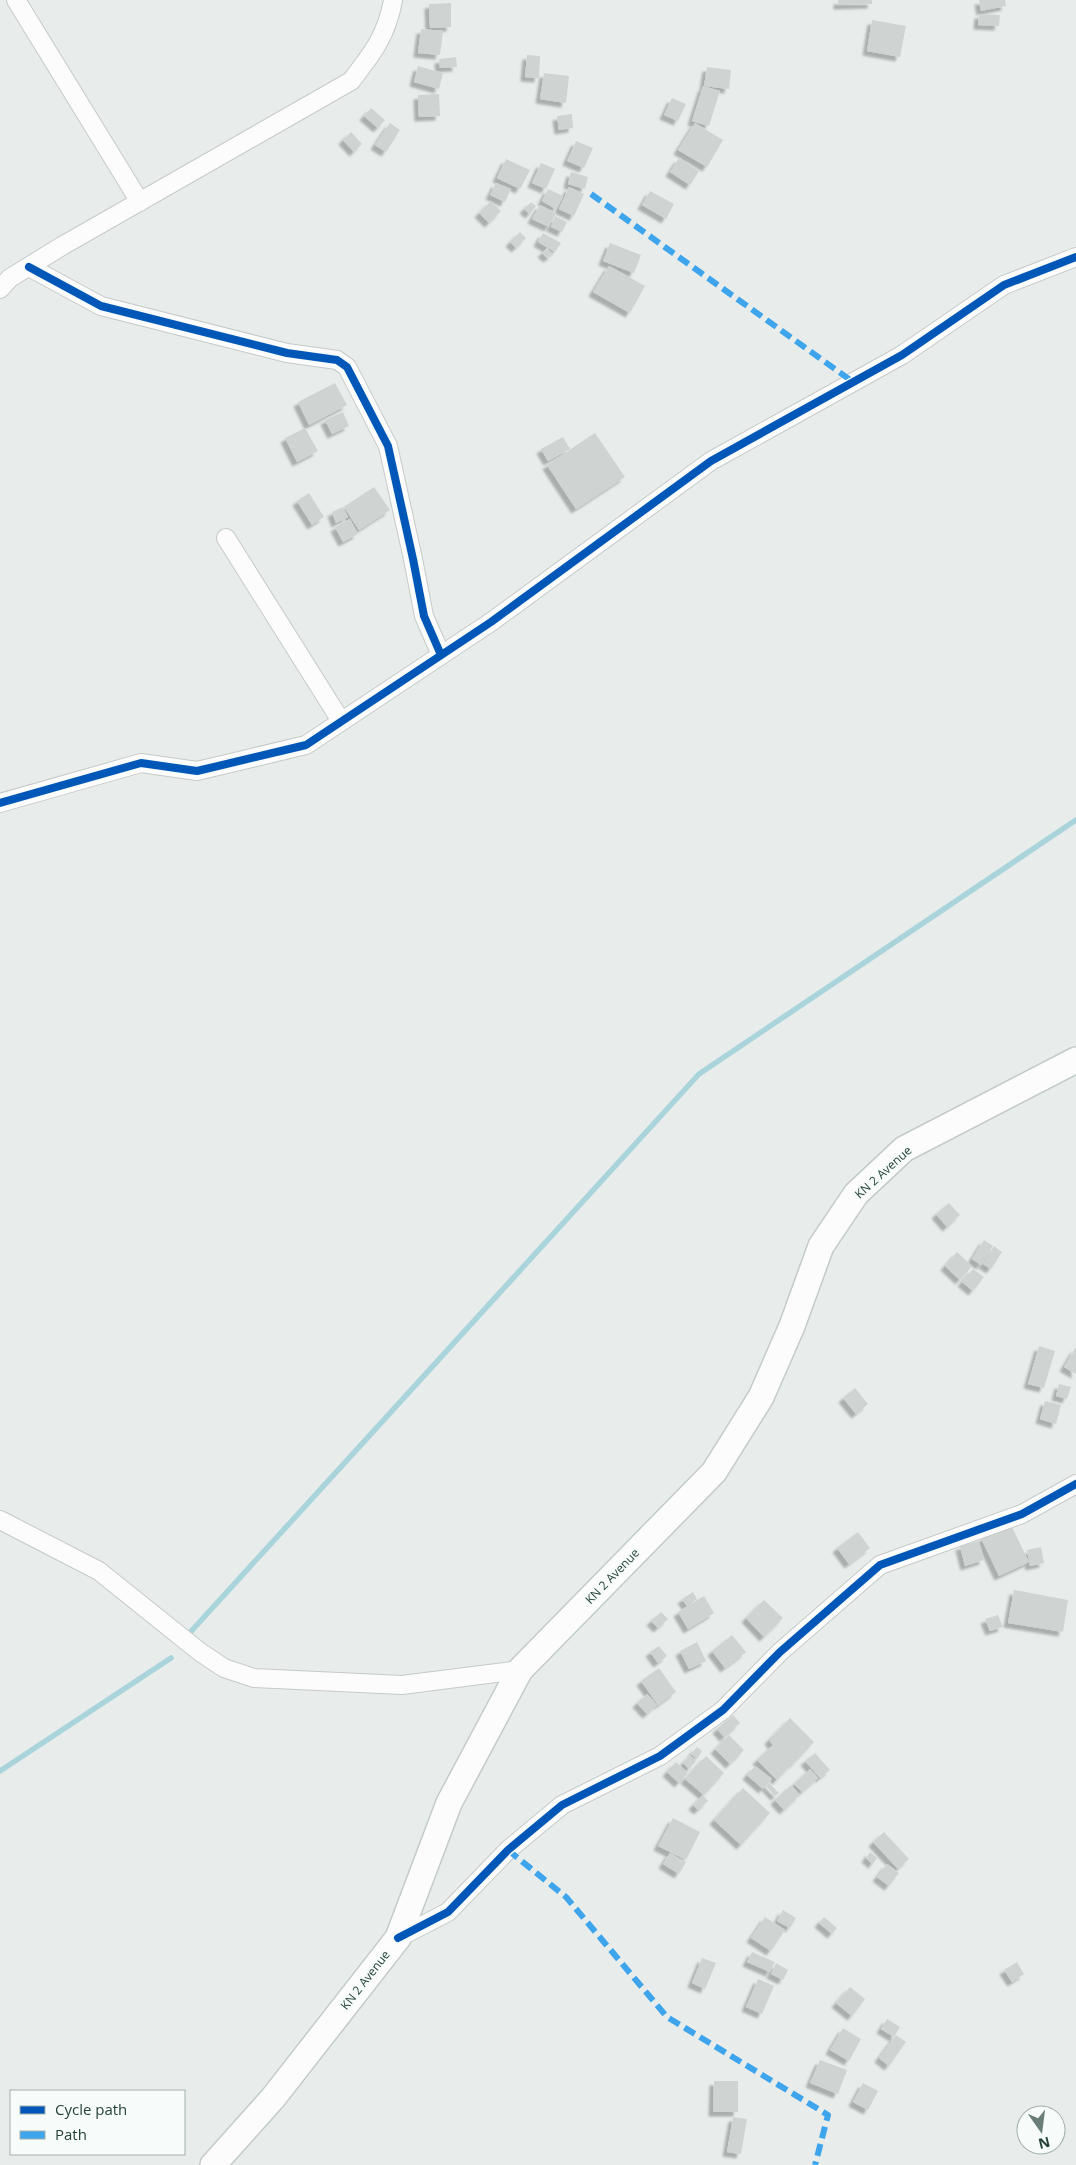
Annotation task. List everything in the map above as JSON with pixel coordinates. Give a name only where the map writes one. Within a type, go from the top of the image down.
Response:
[{"type":"main road","name":"KN 2 Avenue","points":[[213,2165],[273,2098],[398,1938],[449,1803],[520,1670],[714,1472],[761,1397],[792,1326],[821,1246],[856,1194],[904,1149],[1076,1060]]},
{"type":"street","points":[[16,0],[140,202]]},
{"type":"street","points":[[0,289],[10,278],[351,81],[377,48],[391,15],[394,0]]},
{"type":"street","points":[[0,803],[141,763],[197,771],[306,745],[497,618],[711,461],[902,355],[1004,286],[1076,257]]},
{"type":"street","points":[[29,267],[101,306],[287,353],[337,360],[347,367],[388,446],[424,616],[441,655]]},
{"type":"street","points":[[226,538],[341,721]]},
{"type":"street","points":[[398,1938],[448,1912],[508,1850],[562,1805],[660,1756],[723,1710],[780,1652],[880,1565],[1022,1514],[1076,1484]]},
{"type":"street","points":[[0,1520],[99,1571],[200,1652],[224,1668],[254,1678],[402,1685],[520,1670]]},
{"type":"building","points":[[838,0],[872,0],[872,4],[838,5]]},
{"type":"building","points":[[979,0],[1005,0],[1006,6],[981,11]]},
{"type":"building","points":[[451,3],[451,27],[430,28],[429,4]]},
{"type":"building","points":[[979,14],[1000,15],[999,26],[978,25]]},
{"type":"building","points":[[872,20],[906,26],[900,57],[867,51]]},
{"type":"building","points":[[421,29],[443,31],[440,55],[418,53]]},
{"type":"building","points":[[527,55],[540,56],[539,78],[525,77]]},
{"type":"building","points":[[456,57],[457,67],[440,68],[439,59]]},
{"type":"building","points":[[418,66],[443,73],[439,89],[414,82]]},
{"type":"building","points":[[707,67],[731,70],[729,89],[704,86]]},
{"type":"building","points":[[544,73],[569,76],[566,103],[540,99]]},
{"type":"building","points":[[703,86],[720,91],[709,126],[692,121]]},
{"type":"building","points":[[439,94],[440,116],[419,117],[418,95]]},
{"type":"building","points":[[672,98],[686,104],[678,121],[664,115]]},
{"type":"building","points":[[371,108],[385,120],[378,128],[364,116]]},
{"type":"building","points":[[572,114],[573,128],[559,130],[557,116]]},
{"type":"building","points":[[390,123],[400,130],[386,152],[375,145]]},
{"type":"building","points":[[695,123],[723,140],[707,167],[678,150]]},
{"type":"building","points":[[351,132],[362,144],[354,152],[343,140]]},
{"type":"building","points":[[576,141],[593,148],[584,168],[567,161]]},
{"type":"building","points":[[679,158],[699,171],[690,185],[670,172]]},
{"type":"building","points":[[506,159],[530,170],[520,189],[497,178]]},
{"type":"building","points":[[541,163],[555,169],[546,189],[532,183]]},
{"type":"building","points":[[571,172],[588,177],[585,189],[568,184]]},
{"type":"building","points":[[496,183],[511,189],[505,202],[490,195]]},
{"type":"building","points":[[569,187],[584,194],[574,216],[559,209]]},
{"type":"building","points":[[548,189],[563,196],[556,209],[542,201]]},
{"type":"building","points":[[650,191],[674,204],[666,219],[642,205]]},
{"type":"building","points":[[491,201],[501,211],[489,223],[479,213]]},
{"type":"building","points":[[531,202],[536,206],[530,214],[524,209]]},
{"type":"building","points":[[540,205],[556,213],[549,227],[532,219]]},
{"type":"building","points":[[555,216],[567,222],[562,232],[551,227]]},
{"type":"building","points":[[520,232],[526,238],[516,248],[510,242]]},
{"type":"building","points":[[543,233],[561,243],[555,252],[538,242]]},
{"type":"building","points":[[610,243],[641,255],[634,273],[603,261]]},
{"type":"building","points":[[547,248],[553,254],[548,258],[542,253]]},
{"type":"building","points":[[609,266],[645,286],[630,313],[593,292]]},
{"type":"building","points":[[335,383],[347,405],[309,425],[298,402]]},
{"type":"building","points":[[343,412],[349,426],[332,434],[325,420]]},
{"type":"building","points":[[305,428],[318,451],[297,462],[285,438]]},
{"type":"building","points":[[595,433],[625,477],[576,509],[547,465]]},
{"type":"building","points":[[563,437],[570,449],[548,461],[541,449]]},
{"type":"building","points":[[374,487],[390,510],[359,530],[344,507]]},
{"type":"building","points":[[309,493],[324,517],[312,525],[297,501]]},
{"type":"building","points":[[343,507],[348,517],[336,523],[332,512]]},
{"type":"building","points":[[350,519],[358,534],[343,542],[335,527]]},
{"type":"building","points":[[949,1203],[960,1215],[947,1227],[936,1214]]},
{"type":"building","points":[[984,1240],[993,1246],[981,1265],[972,1259]]},
{"type":"building","points":[[994,1246],[1002,1252],[991,1269],[983,1264]]},
{"type":"building","points":[[957,1252],[972,1266],[960,1280],[945,1266]]},
{"type":"building","points":[[973,1269],[984,1277],[973,1291],[962,1282]]},
{"type":"building","points":[[1039,1346],[1055,1351],[1044,1388],[1028,1384]]},
{"type":"building","points":[[1076,1347],[1076,1374],[1064,1367]]},
{"type":"building","points":[[1059,1384],[1071,1387],[1067,1399],[1056,1396]]},
{"type":"building","points":[[855,1388],[868,1404],[856,1414],[843,1398]]},
{"type":"building","points":[[1045,1401],[1061,1405],[1056,1424],[1040,1419]]},
{"type":"building","points":[[1011,1525],[1029,1562],[999,1576],[981,1538]]},
{"type":"building","points":[[858,1532],[870,1548],[849,1564],[837,1548]]},
{"type":"building","points":[[979,1541],[984,1560],[965,1566],[960,1546]]},
{"type":"building","points":[[1041,1547],[1044,1563],[1030,1566],[1027,1550]]},
{"type":"building","points":[[1014,1590],[1068,1600],[1063,1632],[1008,1623]]},
{"type":"building","points":[[693,1592],[697,1599],[687,1606],[682,1599]]},
{"type":"building","points":[[704,1596],[714,1613],[688,1629],[678,1612]]},
{"type":"building","points":[[764,1600],[783,1618],[764,1637],[746,1618]]},
{"type":"building","points":[[661,1612],[668,1619],[658,1628],[651,1621]]},
{"type":"building","points":[[998,1615],[1003,1627],[990,1631],[985,1619]]},
{"type":"building","points":[[732,1635],[746,1652],[725,1668],[712,1651]]},
{"type":"building","points":[[697,1642],[706,1661],[689,1669],[680,1651]]},
{"type":"building","points":[[659,1646],[667,1656],[658,1663],[650,1652]]},
{"type":"building","points":[[659,1668],[676,1692],[658,1705],[641,1681]]},
{"type":"building","points":[[647,1694],[657,1705],[647,1714],[637,1703]]},
{"type":"building","points":[[733,1715],[740,1723],[724,1737],[717,1729]]},
{"type":"building","points":[[790,1718],[814,1742],[793,1764],[784,1755],[792,1764],[777,1780],[757,1760],[773,1745],[769,1740]]},
{"type":"building","points":[[729,1735],[744,1750],[730,1764],[715,1749]]},
{"type":"building","points":[[697,1747],[702,1751],[697,1759],[691,1754]]},
{"type":"building","points":[[815,1753],[830,1770],[820,1778],[805,1761]]},
{"type":"building","points":[[690,1755],[696,1761],[689,1769],[683,1763]]},
{"type":"building","points":[[706,1756],[724,1773],[704,1795],[685,1779]]},
{"type":"building","points":[[676,1762],[688,1773],[679,1783],[667,1772]]},
{"type":"building","points":[[755,1766],[772,1779],[763,1789],[747,1775]]},
{"type":"building","points":[[810,1769],[818,1778],[802,1792],[794,1784]]},
{"type":"building","points":[[769,1783],[779,1793],[775,1796],[766,1786]]},
{"type":"building","points":[[791,1785],[800,1795],[784,1810],[775,1800]]},
{"type":"building","points":[[743,1788],[770,1813],[741,1845],[714,1820]]},
{"type":"building","points":[[703,1795],[708,1801],[698,1810],[693,1805]]},
{"type":"building","points":[[673,1818],[700,1832],[686,1860],[658,1846]]},
{"type":"building","points":[[884,1832],[909,1859],[898,1869],[873,1842]]},
{"type":"building","points":[[870,1852],[877,1858],[873,1864],[866,1858]]},
{"type":"building","points":[[670,1853],[686,1862],[679,1874],[663,1864]]},
{"type":"building","points":[[887,1864],[899,1873],[889,1886],[877,1877]]},
{"type":"building","points":[[783,1910],[796,1918],[790,1928],[777,1921]]},
{"type":"building","points":[[765,1917],[785,1930],[771,1951],[751,1938]]},
{"type":"building","points":[[824,1917],[837,1928],[832,1934],[819,1923]]},
{"type":"building","points":[[752,1952],[775,1962],[770,1972],[747,1962]]},
{"type":"building","points":[[702,1958],[716,1963],[705,1989],[692,1983]]},
{"type":"building","points":[[1017,1962],[1024,1974],[1012,1982],[1004,1970]]},
{"type":"building","points":[[776,1963],[788,1970],[783,1980],[771,1974]]},
{"type":"building","points":[[758,1979],[774,1986],[762,2014],[746,2007]]},
{"type":"building","points":[[850,1987],[865,1999],[852,2016],[836,2003]]},
{"type":"building","points":[[887,2019],[900,2027],[894,2037],[881,2029]]},
{"type":"building","points":[[843,2028],[861,2039],[849,2061],[830,2050]]},
{"type":"building","points":[[896,2035],[906,2042],[889,2066],[879,2058]]},
{"type":"building","points":[[820,2060],[847,2070],[838,2094],[810,2083]]},
{"type":"building","points":[[714,2081],[738,2081],[738,2112],[713,2112]]},
{"type":"building","points":[[863,2083],[878,2091],[868,2110],[853,2102]]},
{"type":"building","points":[[733,2117],[747,2119],[741,2154],[727,2152]]},
{"type":"waterway","points":[[185,1638],[699,1074],[1076,820]]},
{"type":"waterway","points":[[0,1771],[171,1658]]},
{"type":"marked path","points":[[591,194],[853,382]]},
{"type":"marked path","points":[[508,1850],[566,1897],[667,2017],[828,2115],[815,2165]]},
{"type":"cycle path","points":[[0,803],[141,763],[197,771],[306,745],[491,622],[711,461],[902,355],[1004,285],[1076,257]]},
{"type":"cycle path","points":[[29,267],[101,306],[287,353],[337,360],[347,367],[388,446],[424,616],[441,655]]},
{"type":"cycle path","points":[[398,1938],[448,1912],[508,1850],[562,1805],[660,1756],[723,1710],[780,1652],[880,1565],[1022,1514],[1076,1484]]}]
